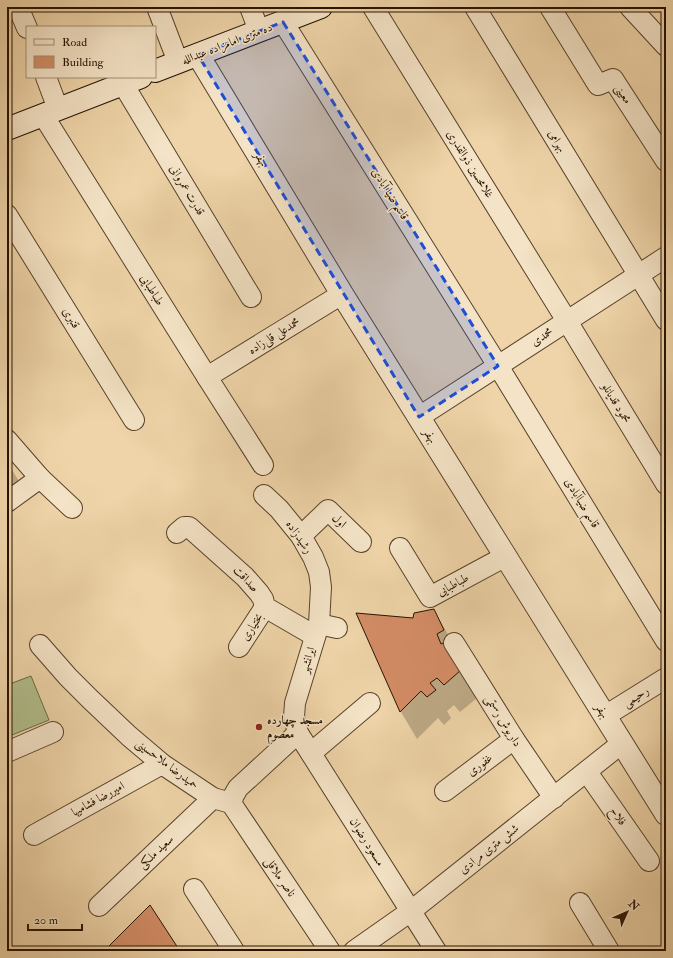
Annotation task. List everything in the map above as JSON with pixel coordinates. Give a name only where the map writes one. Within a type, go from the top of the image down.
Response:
[{"type":"street","points":[[157,7],[188,59]]},
{"type":"street","points":[[250,7],[259,31]]},
{"type":"street","name":"ده متری امامزاده عبدالله","points":[[156,71],[321,7]]},
{"type":"street","name":"غلامحسین ذوالقدری","points":[[373,7],[567,321]]},
{"type":"street","name":"بهرامی","points":[[475,7],[666,320]]},
{"type":"street","name":"معینی","points":[[550,7],[598,85],[613,79],[666,161]]},
{"type":"street","points":[[630,7],[666,46]]},
{"type":"street","name":"قاسم ضیا آبادی","points":[[283,22],[498,366]]},
{"type":"street","name":"بهفر","points":[[188,59],[342,294],[666,814]]},
{"type":"street","name":"طباطبایی","points":[[46,78],[51,112],[207,377],[263,465]]},
{"type":"street","points":[[7,129],[132,80]]},
{"type":"street","name":"قدرت عمروانی","points":[[132,80],[251,297]]},
{"type":"street","name":"قنبری","points":[[7,215],[134,420]]},
{"type":"street","name":"محمدی","points":[[419,417],[666,257]]},
{"type":"street","name":"محمدعلی قلی‌زاده","points":[[207,377],[342,294]]},
{"type":"street","name":"محمود قدیانلو","points":[[567,321],[666,484]]},
{"type":"street","name":"قاسم ضیاآبادی","points":[[498,366],[666,641]]},
{"type":"street","points":[[7,440],[40,478],[72,508]]},
{"type":"street","points":[[7,502],[40,478]]},
{"type":"street","name":"رشیدزاده","points":[[264,495],[279,509],[300,536],[313,557],[319,572],[321,587]]},
{"type":"street","name":"اول","points":[[300,536],[328,510],[361,542]]},
{"type":"street","name":"صداقت","points":[[177,533],[184,527],[189,526],[195,530],[260,593],[265,607],[324,629]]},
{"type":"street","name":"طباطبایی","points":[[400,548],[430,597],[506,556]]},
{"type":"street","name":"ایرانشهر","points":[[298,733],[294,717],[295,702],[324,629],[321,587]]},
{"type":"street","name":"بختیاری","points":[[239,647],[265,607]]},
{"type":"street","name":"داریوش رستمی","points":[[454,643],[514,740],[554,798]]},
{"type":"street","name":"حمیدرضا ملاحسینی","points":[[40,645],[90,699],[162,764],[222,801]]},
{"type":"street","name":"رحیمی","points":[[605,716],[666,678]]},
{"type":"street","points":[[311,752],[370,703]]},
{"type":"street","points":[[7,752],[53,732]]},
{"type":"street","points":[[222,801],[234,795],[238,788],[298,733]]},
{"type":"street","name":"مسعود رضوان","points":[[298,733],[436,951]]},
{"type":"street","name":"غفوری","points":[[445,791],[514,740]]},
{"type":"street","name":"شش متری مرادی","points":[[354,951],[411,911],[622,744]]},
{"type":"street","name":"امیررضا فشامیها","points":[[34,834],[162,764]]},
{"type":"street","name":"فلاح","points":[[586,772],[649,861]]},
{"type":"street","name":"سعید ملکی","points":[[99,906],[222,801]]},
{"type":"street","name":"ناصر ملاقلی","points":[[222,801],[330,951]]},
{"type":"street","points":[[194,889],[234,951]]},
{"type":"street","points":[[580,903],[601,948]]},
{"type":"highlighted area","points":[[283,22],[498,366],[419,417],[198,55]]},
{"type":"green space","points":[[31,676],[49,720],[7,737],[7,685]]},
{"type":"building","points":[[7,463],[12,468],[7,473]]},
{"type":"building","points":[[434,609],[444,630],[437,634],[441,644],[448,641],[461,670],[444,685],[437,678],[430,683],[436,690],[427,697],[421,691],[400,712],[356,613],[413,618],[414,613]]},
{"type":"building","points":[[150,905],[180,951],[104,951]]},
{"type":"place","name":"مسجد چهارده معصوم","points":[[259,727]]}]
